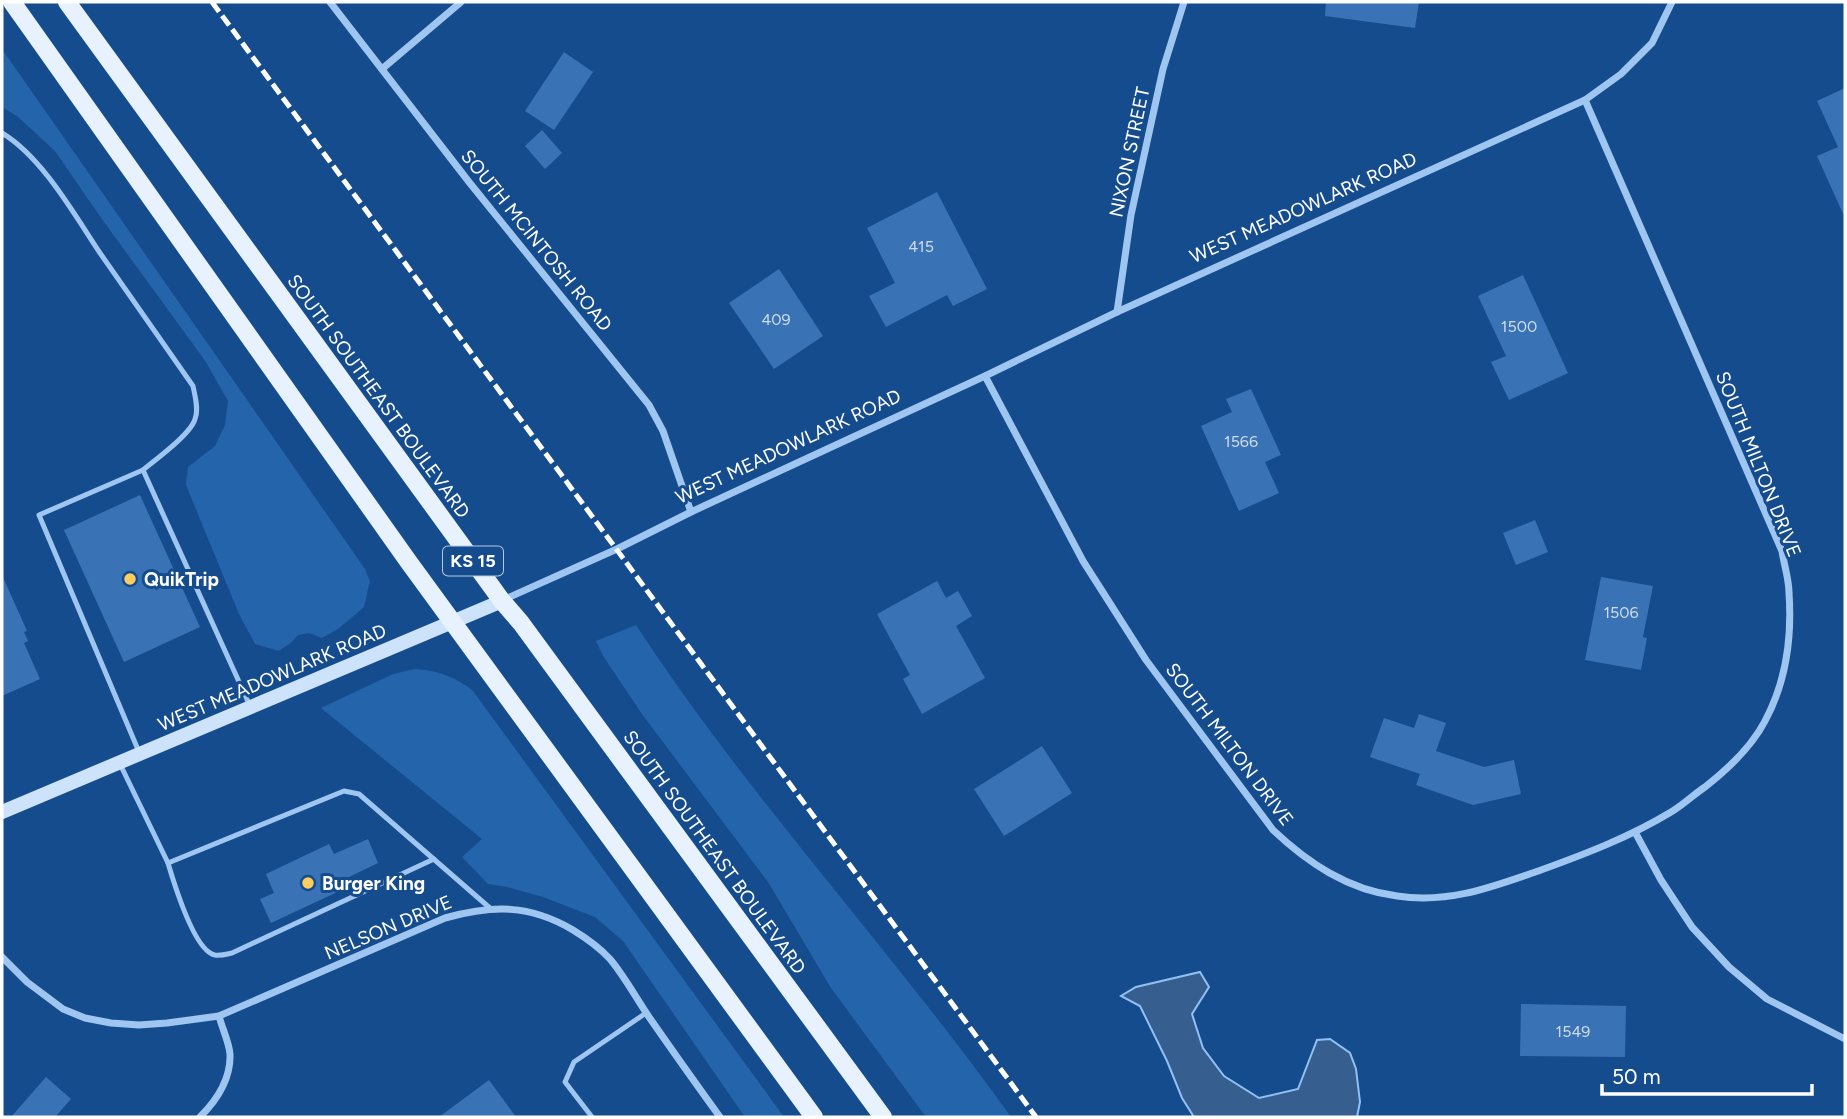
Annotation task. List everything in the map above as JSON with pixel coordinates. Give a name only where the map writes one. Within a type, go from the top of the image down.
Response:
[{"type":"main road","name":"KS 15","points":[[12,2],[452,622],[814,1117]]},
{"type":"main road","name":"SOUTH SOUTHEAST BOULEVARD","points":[[67,2],[502,601],[521,623],[883,1117]]},
{"type":"main road","name":"WEST MEADOWLARK ROAD","points":[[2,812],[502,601]]},
{"type":"street","name":"SOUTH MCINTOSH ROAD","points":[[330,2],[469,182],[649,405],[663,431],[691,512]]},
{"type":"street","points":[[382,69],[461,2]]},
{"type":"street","name":"NIXON STREET","points":[[1117,312],[1131,215],[1163,69],[1184,2]]},
{"type":"street","name":"WEST MEADOWLARK ROAD","points":[[502,601],[1117,312],[1585,100],[1621,74],[1652,43],[1672,2]]},
{"type":"street","name":"SOUTH MILTON DRIVE","points":[[985,376],[1083,561],[1146,660],[1273,830],[1321,869],[1364,889],[1395,896],[1422,898],[1462,895],[1576,858],[1635,832],[1673,810],[1716,778],[1735,761],[1759,732],[1782,682],[1788,639],[1789,591],[1782,551],[1585,100]]},
{"type":"street","points":[[1635,832],[1661,880],[1692,927],[1729,967],[1768,999],[1845,1039]]},
{"type":"street","name":"NELSON DRIVE","points":[[2,957],[27,982],[63,1009],[85,1018],[139,1025],[219,1016],[445,918],[469,911],[516,909],[538,913],[585,937],[609,958],[720,1117]]},
{"type":"street","points":[[200,1117],[214,1103],[225,1084],[228,1070],[230,1052],[219,1016]]},
{"type":"lane","points":[[2,133],[14,140],[42,170],[193,386],[195,419],[187,433],[143,470],[39,515],[140,754]]},
{"type":"lane","points":[[143,470],[250,706]]},
{"type":"lane","points":[[119,762],[168,863],[199,944],[213,955],[222,955],[245,947],[434,859]]},
{"type":"lane","points":[[168,863],[344,791],[359,794],[491,909]]},
{"type":"lane","points":[[592,1117],[565,1082],[574,1062],[646,1013]]},
{"type":"shaded area","points":[[2,49],[365,569],[370,581],[364,607],[338,629],[322,638],[309,633],[298,635],[279,651],[255,644],[239,614],[186,485],[188,467],[215,446],[225,425],[228,401],[206,362],[55,151],[17,116],[2,107]]},
{"type":"shaded area","points":[[636,625],[725,751],[918,994],[1011,1117],[926,1117],[831,988],[768,882],[642,714],[603,656],[596,641]]},
{"type":"shaded area","points":[[415,669],[446,675],[473,691],[784,1117],[745,1117],[623,941],[595,917],[543,897],[488,884],[462,857],[482,839],[321,708],[393,674]]},
{"type":"shaded area","points":[[1200,972],[1209,987],[1192,1014],[1203,1048],[1224,1076],[1259,1098],[1298,1089],[1317,1040],[1330,1039],[1350,1053],[1356,1069],[1360,1102],[1357,1117],[1194,1117],[1182,1098],[1140,1006],[1121,996],[1136,987]]},
{"type":"building","points":[[1326,2],[1419,2],[1415,28],[1325,16]]},
{"type":"building","points":[[564,52],[593,72],[554,130],[525,111]]},
{"type":"building","points":[[1845,88],[1845,218],[1817,156],[1838,147],[1817,101]]},
{"type":"building","points":[[542,130],[562,153],[545,169],[525,146]]},
{"type":"building","points":[[937,192],[987,289],[953,306],[947,295],[886,327],[869,296],[895,283],[867,228]]},
{"type":"building","points":[[779,269],[823,336],[774,369],[729,303]]},
{"type":"building","points":[[1523,275],[1568,373],[1509,400],[1491,362],[1506,356],[1478,296]]},
{"type":"building","points":[[1251,389],[1281,455],[1265,462],[1279,493],[1239,511],[1201,426],[1232,412],[1226,399]]},
{"type":"building","points":[[140,495],[200,627],[124,662],[64,530]]},
{"type":"building","points":[[1535,520],[1548,552],[1516,565],[1503,533]]},
{"type":"building","points":[[2,575],[27,631],[24,632],[28,641],[24,643],[40,679],[2,696]]},
{"type":"building","points":[[1601,577],[1653,586],[1643,637],[1647,638],[1641,670],[1585,660]]},
{"type":"building","points":[[937,581],[946,598],[958,591],[972,616],[956,626],[985,678],[922,714],[903,679],[910,675],[877,614]]},
{"type":"building","points":[[1419,714],[1446,723],[1436,751],[1484,767],[1514,760],[1521,794],[1473,805],[1416,785],[1420,774],[1370,757],[1384,718],[1414,728]]},
{"type":"building","points":[[1042,746],[1072,793],[1004,836],[974,789]]},
{"type":"building","name":"Burger King","points":[[368,839],[378,863],[345,879],[348,887],[271,923],[260,899],[274,893],[266,874],[329,844],[334,854]]},
{"type":"building","points":[[1521,1004],[1626,1006],[1625,1057],[1520,1056]]},
{"type":"building","points":[[46,1077],[71,1099],[55,1117],[11,1117]]},
{"type":"building","points":[[489,1080],[516,1117],[439,1117]]},
{"type":"railway","points":[[212,2],[1036,1117]]},
{"type":"place","name":"QuikTrip","points":[[130,579]]},
{"type":"place","name":"Burger King","points":[[308,883]]}]
